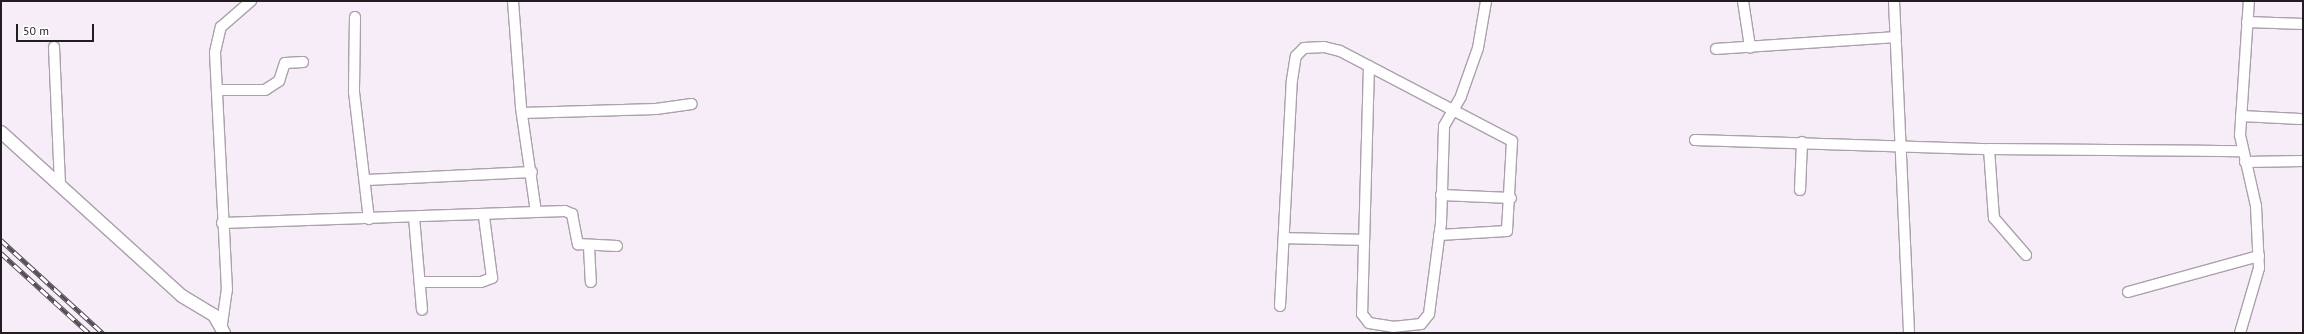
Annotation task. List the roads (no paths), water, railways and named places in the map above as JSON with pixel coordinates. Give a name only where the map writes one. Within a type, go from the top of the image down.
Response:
[{"type":"street","points":[[223,328],[227,290],[222,223],[217,90],[218,33],[251,1]]},
{"type":"street","points":[[513,1],[522,113],[532,172],[536,212]]},
{"type":"street","points":[[1370,66],[1362,314],[1369,323],[1393,330],[1426,321],[1439,235],[1444,126],[1451,111],[1461,96],[1478,48],[1486,1]]},
{"type":"street","points":[[1743,1],[1750,47]]},
{"type":"street","points":[[1894,1],[1903,145],[1909,333]]},
{"type":"street","points":[[2240,333],[2257,277],[2259,256],[2256,206],[2241,151],[2249,1]]},
{"type":"street","points":[[355,17],[354,92],[367,180],[369,219]]},
{"type":"street","points":[[2247,22],[2303,24]]},
{"type":"street","points":[[1716,49],[1896,37]]},
{"type":"street","points":[[54,47],[60,185]]},
{"type":"street","points":[[1280,306],[1296,56],[1304,48],[1324,47],[1370,66],[1451,111],[1512,141],[1511,198],[1507,232],[1439,235]]},
{"type":"street","points":[[217,90],[265,90],[279,81],[285,63],[303,62]]},
{"type":"street","points":[[522,113],[656,108],[692,104]]},
{"type":"street","points":[[2242,116],[2300,120]]},
{"type":"street","points":[[1,132],[182,296],[223,328]]},
{"type":"street","points":[[1695,140],[1903,145],[1989,149],[2241,151]]},
{"type":"street","points":[[1800,190],[1802,142]]},
{"type":"street","points":[[1989,149],[1994,218],[2026,255]]},
{"type":"street","points":[[2245,162],[2303,161]]},
{"type":"street","points":[[367,180],[532,172]]},
{"type":"street","points":[[1441,195],[1511,198]]},
{"type":"street","points":[[222,223],[293,218],[369,219],[484,216],[570,211],[578,244],[589,247],[617,246]]},
{"type":"street","points":[[420,282],[481,282],[492,278],[484,216]]},
{"type":"street","points":[[414,217],[422,310]]},
{"type":"street","points":[[1284,238],[1364,240]]},
{"type":"street","points":[[589,247],[591,282]]},
{"type":"street","points":[[2128,292],[2259,256]]},
{"type":"railway","points":[[1,240],[103,333]]},
{"type":"railway","points":[[1,253],[89,333]]}]
